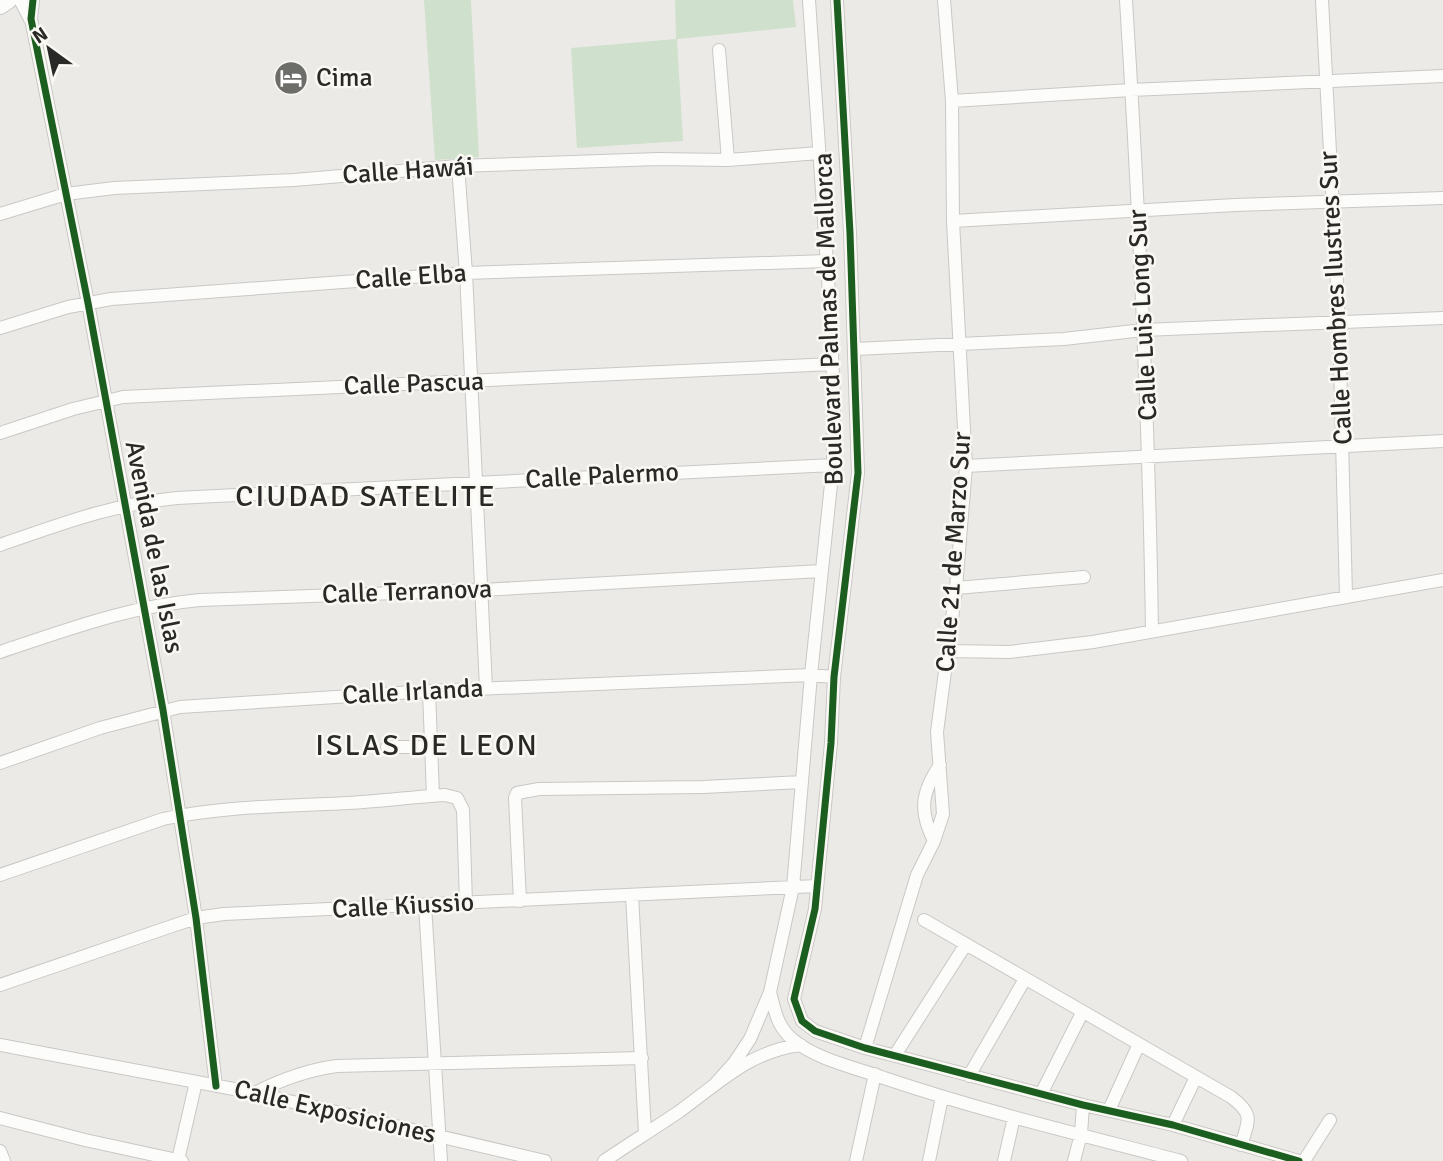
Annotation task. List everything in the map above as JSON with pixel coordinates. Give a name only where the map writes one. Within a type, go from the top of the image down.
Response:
[{"type":"street","points":[[0,6],[9,0]]},
{"type":"street","name":"Avenida de las Islas","points":[[20,0],[31,19]]},
{"type":"street","name":"Avenida de las Islas","points":[[33,0],[31,19],[88,303],[181,815],[216,1086]]},
{"type":"street","name":"Boulevard Palmas de Mallorca","points":[[716,1083],[734,1063],[750,1038],[770,992],[793,887],[833,465],[833,364],[809,0]]},
{"type":"street","name":"Boulevard Palmas de Mallorca","points":[[837,0],[855,349],[858,473],[834,677],[831,743],[817,887],[813,919],[794,999],[802,1021],[815,1031],[865,1048]]},
{"type":"street","name":"Calle 21 de Marzo Sur","points":[[865,1048],[917,875],[934,841],[943,814],[937,732],[956,588],[966,466],[953,221],[953,101],[944,0]]},
{"type":"street","name":"Calle Luis Long Sur","points":[[1126,0],[1150,455],[1153,631]]},
{"type":"street","name":"Calle Hombres Ilustres Sur","points":[[1322,0],[1339,323],[1346,596]]},
{"type":"street","points":[[719,50],[728,160]]},
{"type":"street","points":[[953,101],[1443,76]]},
{"type":"street","name":"Calle Hawái","points":[[0,214],[66,194],[114,188],[294,180],[458,166],[728,160],[819,153]]},
{"type":"street","points":[[458,166],[466,273],[486,688]]},
{"type":"street","points":[[953,221],[1139,210],[1443,198]]},
{"type":"street","name":"Calle Elba","points":[[0,328],[88,303],[466,273],[827,261]]},
{"type":"street","points":[[855,349],[1064,339],[1143,330],[1443,318]]},
{"type":"street","name":"Calle Pascua","points":[[0,433],[106,401],[157,394],[833,364]]},
{"type":"street","points":[[966,466],[1443,441]]},
{"type":"street","name":"Calle Palermo","points":[[0,545],[124,505],[177,498],[833,465]]},
{"type":"street","name":"Calle Terranova","points":[[0,652],[144,607],[200,600],[481,590],[822,571]]},
{"type":"street","points":[[956,588],[1084,577]]},
{"type":"street","points":[[949,651],[1042,649],[1443,580]]},
{"type":"street","name":"Calle Irlanda","points":[[0,763],[100,728],[163,710],[208,704],[486,688],[811,675],[834,677]]},
{"type":"street","points":[[429,691],[433,796]]},
{"type":"street","points":[[387,747],[431,747]]},
{"type":"street","points":[[934,841],[924,821],[927,788],[940,765]]},
{"type":"street","points":[[520,901],[515,808],[517,793],[539,789],[703,787],[802,782]]},
{"type":"street","points":[[927,788],[943,790]]},
{"type":"street","points":[[0,875],[163,818],[243,807],[453,796],[461,803],[464,819],[466,903]]},
{"type":"street","name":"Calle Kiussio","points":[[0,985],[196,918],[242,912],[817,887]]},
{"type":"street","points":[[632,895],[645,1133]]},
{"type":"street","points":[[425,905],[441,1161]]},
{"type":"street","points":[[924,920],[1231,1097],[1246,1109],[1249,1119],[1241,1145]]},
{"type":"street","points":[[895,1055],[966,944]]},
{"type":"street","points":[[969,1076],[1025,979]]},
{"type":"street","points":[[770,992],[778,1025],[800,1045],[849,1067],[942,1097],[1081,1134],[1144,1156],[1181,1161]]},
{"type":"street","points":[[1041,1094],[1082,1013]]},
{"type":"street","points":[[1108,1111],[1139,1044]]},
{"type":"street","name":"Calle Exposiciones","points":[[0,1045],[255,1093],[545,1161]]},
{"type":"street","points":[[604,1161],[747,1062],[778,1048],[800,1045]]},
{"type":"street","points":[[865,1048],[1083,1105],[1173,1125],[1302,1161],[1330,1120]]},
{"type":"street","points":[[255,1093],[313,1069],[642,1058]]},
{"type":"street","points":[[856,1161],[875,1074]]},
{"type":"street","points":[[1173,1125],[1196,1077]]},
{"type":"street","points":[[0,1118],[180,1161],[196,1082]]},
{"type":"street","points":[[929,1161],[942,1097]]},
{"type":"street","points":[[1074,1161],[1081,1134],[1083,1105]]},
{"type":"street","points":[[1003,1161],[1014,1117]]},
{"type":"street","points":[[0,1151],[4,1161]]},
{"type":"green space","points":[[424,0],[471,0],[479,157],[435,160]]},
{"type":"green space","points":[[675,0],[793,0],[796,27],[677,39],[683,141],[577,148],[571,48],[676,39]]},
{"type":"cycle path","points":[[33,0],[31,19],[88,303],[163,710],[196,918],[216,1086]]},
{"type":"cycle path","points":[[837,0],[850,233],[858,473],[834,677],[831,743],[815,909],[794,999],[802,1021],[815,1031],[865,1048],[1083,1105],[1173,1125],[1299,1161]]},
{"type":"place","name":"Cima","points":[[291,78]]},
{"type":"district","name":"CIUDAD SATELITE","points":[[366,496]]},
{"type":"district","name":"ISLAS DE LEON","points":[[427,745]]}]
